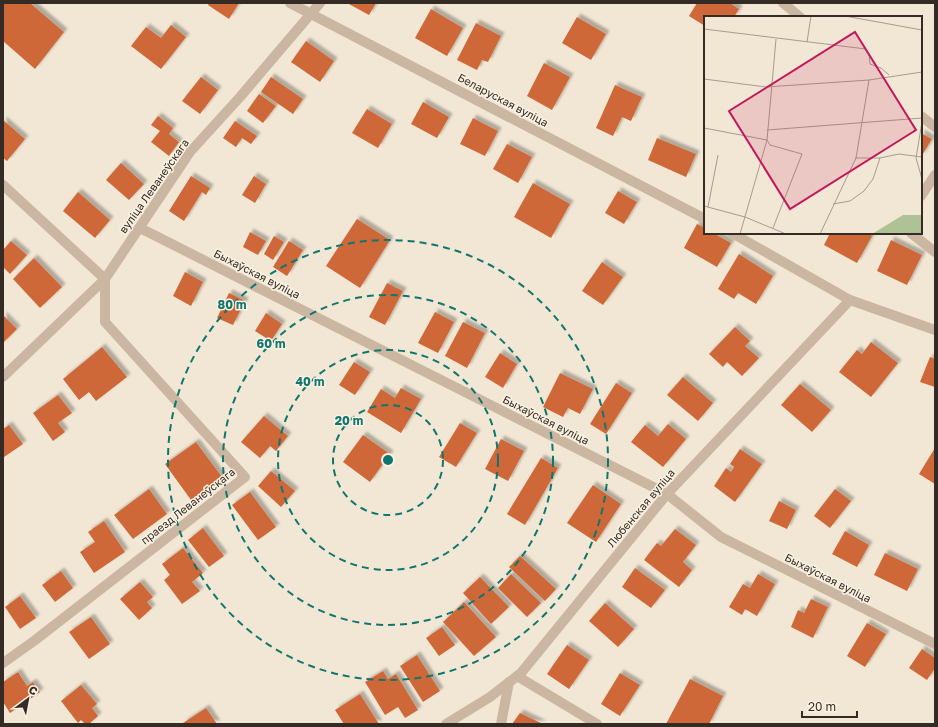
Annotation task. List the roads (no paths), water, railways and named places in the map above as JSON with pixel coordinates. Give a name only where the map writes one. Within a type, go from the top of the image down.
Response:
[{"type":"street","name":"Беларуская вуліца","points":[[290,3],[704,218]]},
{"type":"street","name":"вуліца Леванеўскага","points":[[3,377],[105,279],[190,152],[312,14],[320,3]]},
{"type":"street","points":[[783,3],[799,16]]},
{"type":"street","points":[[922,117],[935,127]]},
{"type":"street","points":[[922,194],[935,175]]},
{"type":"street","points":[[3,185],[105,279]]},
{"type":"street","name":"Быхаўская вуліца","points":[[140,228],[667,494],[721,537],[935,644]]},
{"type":"street","points":[[734,234],[850,300],[935,330]]},
{"type":"street","points":[[907,234],[935,252]]},
{"type":"street","points":[[912,234],[918,241]]},
{"type":"street","name":"праезд Леванеўскага","points":[[3,663],[34,642],[245,477],[105,322],[105,279]]},
{"type":"street","name":"Любенская вуліца","points":[[446,724],[490,697],[522,673],[667,494],[850,300]]},
{"type":"street","points":[[501,724],[513,679],[596,724]]}]
